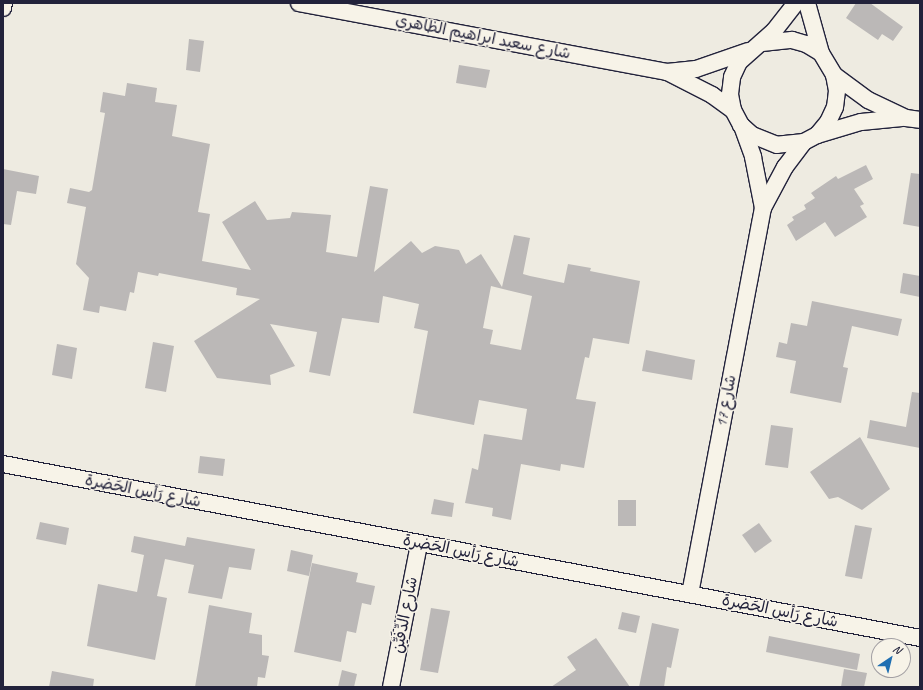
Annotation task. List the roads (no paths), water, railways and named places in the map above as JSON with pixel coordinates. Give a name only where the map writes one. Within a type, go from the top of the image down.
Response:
[{"type":"street","points":[[3,8],[4,3]]},
{"type":"street","name":"شارع سعيد ابراهيم الظاهري","points":[[299,3],[667,72],[696,69],[756,47]]},
{"type":"street","points":[[796,3],[756,47],[739,62],[732,77],[730,94],[733,110],[741,125],[752,135],[770,143],[791,145],[861,122],[913,119]]},
{"type":"street","points":[[807,3],[821,53],[834,74],[868,100],[913,119]]},
{"type":"street","points":[[756,47],[792,40],[821,53]]},
{"type":"street","name":"شارع سعيد ابراهيم الظاهري","points":[[667,72],[712,96],[733,110]]},
{"type":"street","points":[[811,138],[828,122],[835,107],[837,91],[834,74]]},
{"type":"street","name":"شارع 17","points":[[741,125],[753,157],[763,208]]},
{"type":"street","name":"شارع 17","points":[[690,594],[763,208],[785,167],[811,138]]},
{"type":"street","name":"شارع رَأس الحَضرة","points":[[3,464],[920,638]]},
{"type":"street","name":"شارع الدِّفَيِّن","points":[[391,687],[419,544]]}]
